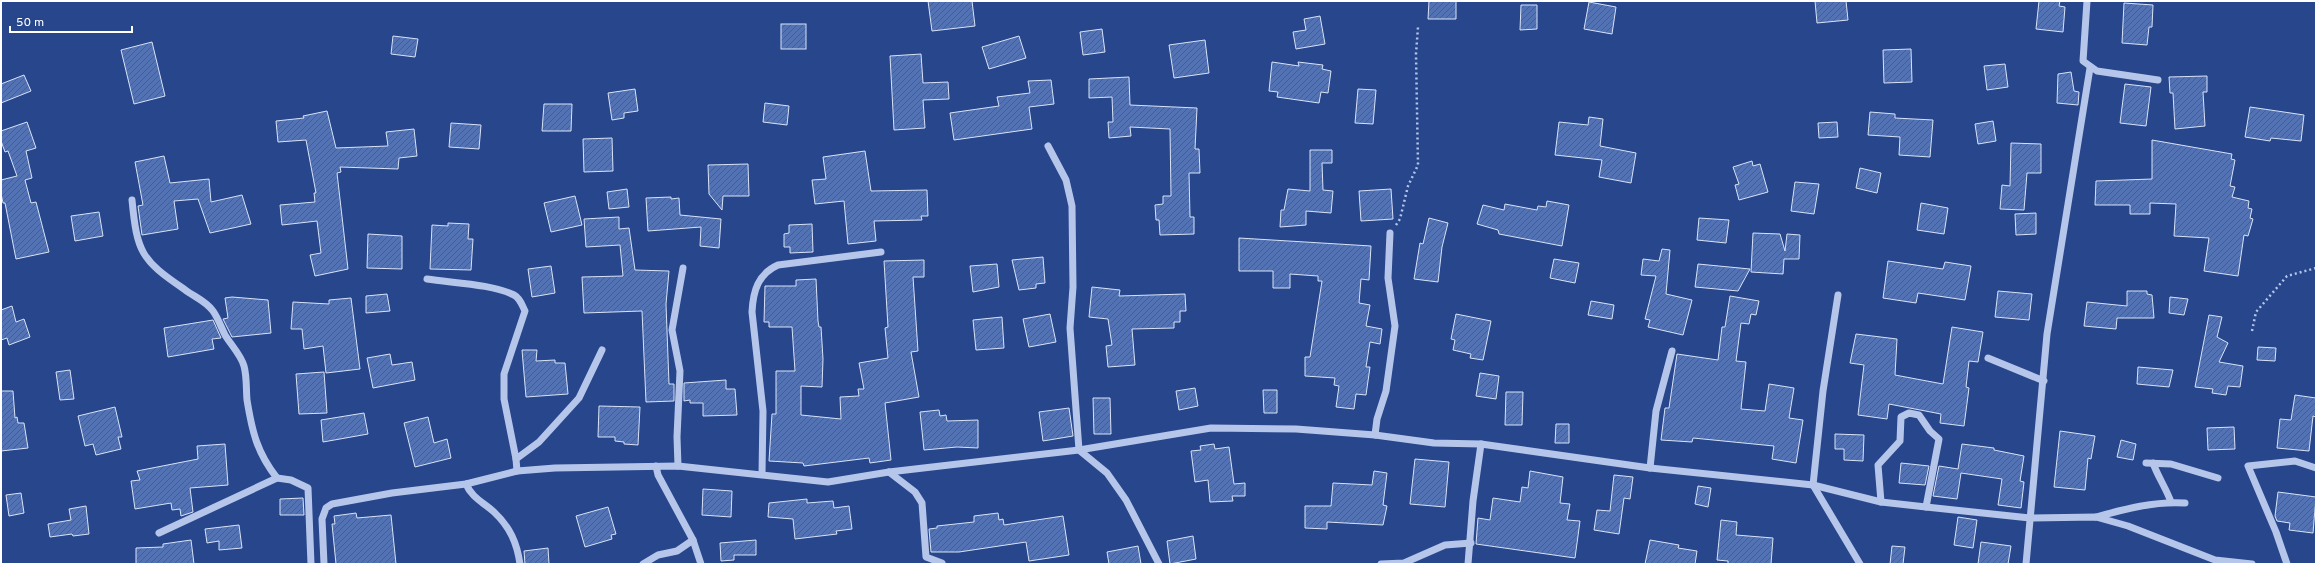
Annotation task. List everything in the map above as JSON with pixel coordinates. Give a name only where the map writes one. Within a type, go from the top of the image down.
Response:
[{"type":"street","points":[[2087,1],[2083,61],[2090,68],[2097,71],[2158,80]]},
{"type":"street","points":[[2026,564],[2044,381],[2047,334],[2090,68]]},
{"type":"street","points":[[1048,146],[1066,180],[1072,206],[1073,287],[1070,328],[1079,450],[1107,473],[1126,500],[1159,564]]},
{"type":"street","points":[[132,200],[135,235],[144,256],[156,270],[185,291],[200,298],[213,311],[244,366],[247,400],[258,450],[277,478]]},
{"type":"street","points":[[1375,435],[1377,419],[1386,391],[1395,326],[1388,278],[1390,233]]},
{"type":"street","points":[[762,474],[762,411],[752,312],[753,295],[759,280],[770,269],[778,265],[881,252]]},
{"type":"street","points":[[678,466],[677,437],[680,371],[672,330],[683,268]]},
{"type":"street","points":[[427,279],[491,289],[515,296],[521,302],[525,311],[504,374],[504,398],[517,471]]},
{"type":"street","points":[[1838,295],[1823,391],[1813,485],[1860,564]]},
{"type":"street","points":[[516,459],[539,442],[579,398],[602,350]]},
{"type":"street","points":[[1650,468],[1656,411],[1672,350]]},
{"type":"street","points":[[1988,358],[2044,381]]},
{"type":"street","points":[[1881,502],[1878,465],[1900,442],[1901,417],[1910,413],[1919,415],[1930,431],[1939,439],[1940,444],[1926,507]]},
{"type":"street","points":[[324,564],[322,519],[326,508],[332,504],[392,493],[466,484],[517,471],[555,468],[678,466],[828,482],[890,472],[1079,450],[1211,428],[1296,429],[1375,435],[1434,443],[1481,444],[1650,468],[1813,485],[1881,502],[2030,518],[2096,517],[2126,508],[2171,502],[2185,503]]},
{"type":"street","points":[[1468,564],[1471,543],[1473,502],[1481,444]]},
{"type":"street","points":[[2287,564],[2276,532],[2248,466],[2295,461],[2316,468]]},
{"type":"street","points":[[2171,502],[2168,492],[2159,480],[2150,463],[2171,464],[2218,478]]},
{"type":"street","points":[[656,466],[658,475],[693,540],[701,564]]},
{"type":"street","points":[[890,472],[915,492],[922,503],[926,557],[942,563]]},
{"type":"street","points":[[159,533],[277,478],[291,480],[308,488],[311,564]]},
{"type":"street","points":[[466,484],[470,494],[494,512],[511,532],[518,546],[520,564]]},
{"type":"street","points":[[2096,517],[2128,526],[2214,562],[2252,564]]},
{"type":"street","points":[[643,564],[658,555],[677,551],[693,540]]},
{"type":"street","points":[[1381,564],[1404,563],[1445,545],[1471,543]]},
{"type":"path","points":[[1390,233],[1400,219],[1408,186],[1418,165],[1416,54],[1418,27]]},
{"type":"path","points":[[2252,331],[2256,312],[2287,276],[2316,268]]},
{"type":"building","points":[[928,1],[972,1],[975,26],[932,31]]},
{"type":"building","points":[[1429,1],[1456,1],[1456,19],[1428,19]]},
{"type":"building","points":[[1815,1],[1846,1],[1848,20],[1817,23]]},
{"type":"building","points":[[2039,1],[2060,1],[2059,6],[2065,7],[2063,32],[2036,29]]},
{"type":"building","points":[[1589,2],[1616,7],[1612,34],[1584,29]]},
{"type":"building","points":[[2124,3],[2153,5],[2152,27],[2149,27],[2147,45],[2122,43]]},
{"type":"building","points":[[1521,5],[1537,5],[1537,29],[1520,30]]},
{"type":"building","points":[[1320,16],[1325,44],[1296,49],[1293,32],[1306,30],[1304,19]]},
{"type":"building","points":[[781,24],[806,24],[806,49],[781,49]]},
{"type":"building","points":[[1102,29],[1105,52],[1083,55],[1080,32]]},
{"type":"building","points":[[393,36],[418,39],[415,57],[391,54]]},
{"type":"building","points":[[1019,36],[1026,58],[989,69],[982,47]]},
{"type":"building","points":[[1205,40],[1209,73],[1174,78],[1169,45]]},
{"type":"building","points":[[152,42],[165,96],[134,104],[121,50]]},
{"type":"building","points":[[1911,49],[1912,82],[1884,83],[1883,50]]},
{"type":"building","points":[[921,54],[923,83],[948,82],[949,99],[923,100],[925,128],[894,130],[890,56]]},
{"type":"building","points":[[1272,62],[1299,66],[1298,62],[1323,65],[1322,69],[1331,71],[1328,93],[1321,92],[1319,103],[1277,97],[1278,92],[1269,91]]},
{"type":"building","points":[[2005,64],[2008,87],[1987,90],[1984,66]]},
{"type":"building","points":[[2071,72],[2074,91],[2079,92],[2078,105],[2057,103],[2058,74]]},
{"type":"building","points":[[24,75],[31,91],[1,103],[1,84]]},
{"type":"building","points":[[2207,76],[2207,92],[2203,92],[2205,126],[2175,129],[2173,93],[2170,93],[2169,77]]},
{"type":"building","points":[[1129,77],[1130,105],[1197,108],[1195,149],[1199,149],[1200,173],[1189,173],[1190,217],[1194,217],[1194,234],[1160,235],[1159,220],[1156,220],[1155,205],[1163,204],[1163,196],[1171,196],[1170,129],[1130,127],[1131,136],[1109,138],[1108,122],[1113,122],[1112,97],[1089,98],[1089,79]]},
{"type":"building","points":[[1051,80],[1054,104],[1029,107],[1032,129],[954,140],[950,113],[999,106],[997,97],[1030,93],[1028,81]]},
{"type":"building","points":[[2125,84],[2151,87],[2146,126],[2120,123]]},
{"type":"building","points":[[635,89],[638,111],[624,113],[624,118],[612,120],[608,93]]},
{"type":"building","points":[[1358,89],[1376,90],[1373,124],[1355,123]]},
{"type":"building","points":[[765,103],[789,106],[787,125],[763,122]]},
{"type":"building","points":[[544,104],[572,104],[571,131],[542,131]]},
{"type":"building","points":[[2250,107],[2304,115],[2301,141],[2271,138],[2270,141],[2245,137]]},
{"type":"building","points":[[327,111],[336,148],[388,146],[386,132],[414,129],[417,156],[399,158],[398,169],[340,167],[341,172],[337,173],[348,269],[315,276],[310,255],[321,253],[317,221],[282,225],[280,205],[315,202],[314,193],[316,193],[306,140],[278,142],[276,121],[304,118],[303,116]]},
{"type":"building","points":[[1870,112],[1895,114],[1895,118],[1933,120],[1930,157],[1899,155],[1900,137],[1868,135]]},
{"type":"building","points":[[1589,117],[1603,119],[1600,146],[1636,153],[1631,183],[1599,177],[1602,160],[1555,155],[1559,122],[1588,125]]},
{"type":"building","points":[[1993,121],[1996,141],[1978,144],[1975,124]]},
{"type":"building","points":[[27,122],[36,148],[26,151],[32,178],[25,180],[31,203],[36,202],[49,252],[16,259],[5,203],[3,203],[1,194],[1,180],[17,176],[8,151],[5,152],[1,141],[1,131]]},
{"type":"building","points":[[1837,122],[1838,137],[1819,138],[1818,123]]},
{"type":"building","points":[[451,123],[481,125],[479,149],[449,147]]},
{"type":"building","points":[[612,138],[613,171],[584,172],[583,139]]},
{"type":"building","points":[[2152,140],[2232,154],[2231,159],[2235,160],[2230,186],[2235,187],[2232,197],[2249,201],[2248,208],[2252,209],[2250,218],[2253,219],[2248,236],[2244,235],[2238,276],[2204,271],[2209,238],[2174,236],[2176,204],[2150,203],[2150,214],[2130,214],[2130,205],[2095,205],[2096,181],[2152,179]]},
{"type":"building","points":[[2011,143],[2041,144],[2041,173],[2027,173],[2024,210],[2000,209],[2002,185],[2010,186]]},
{"type":"building","points":[[1310,150],[1332,150],[1332,163],[1322,163],[1323,190],[1333,191],[1331,213],[1306,211],[1306,225],[1280,227],[1281,210],[1284,210],[1288,189],[1310,191]]},
{"type":"building","points":[[865,151],[871,191],[927,190],[928,216],[921,216],[922,220],[874,221],[876,241],[848,244],[844,201],[815,204],[812,180],[826,179],[823,157]]},
{"type":"building","points":[[164,156],[170,183],[209,179],[211,202],[242,195],[251,224],[210,233],[198,199],[174,201],[178,229],[142,235],[138,206],[143,205],[135,162]]},
{"type":"building","points":[[1752,161],[1753,166],[1760,164],[1768,192],[1739,200],[1735,185],[1739,184],[1733,167]]},
{"type":"building","points":[[748,164],[749,196],[723,196],[722,210],[709,194],[708,165]]},
{"type":"building","points":[[1860,168],[1881,173],[1877,193],[1856,188]]},
{"type":"building","points":[[1795,182],[1819,184],[1814,214],[1791,211]]},
{"type":"building","points":[[627,189],[629,207],[609,209],[607,192]]},
{"type":"building","points":[[1391,189],[1393,219],[1361,221],[1359,191]]},
{"type":"building","points":[[575,196],[582,225],[551,232],[544,203]]},
{"type":"building","points":[[671,197],[671,199],[679,198],[680,215],[721,219],[719,248],[700,246],[701,227],[648,231],[646,198]]},
{"type":"building","points":[[1547,201],[1569,205],[1562,246],[1499,234],[1498,230],[1477,224],[1483,205],[1504,210],[1505,204],[1537,210],[1538,206],[1546,207]]},
{"type":"building","points":[[1921,203],[1948,208],[1944,234],[1917,230]]},
{"type":"building","points":[[99,212],[103,236],[75,241],[71,216]]},
{"type":"building","points":[[2036,213],[2036,234],[2016,235],[2015,214]]},
{"type":"building","points":[[619,217],[619,229],[629,228],[635,270],[669,271],[666,304],[669,384],[674,384],[674,401],[646,402],[642,311],[584,313],[582,277],[623,276],[620,245],[586,247],[584,219]]},
{"type":"building","points":[[1429,218],[1448,223],[1442,247],[1438,282],[1414,279],[1420,243],[1423,244]]},
{"type":"building","points":[[1699,218],[1729,220],[1726,243],[1697,240]]},
{"type":"building","points":[[448,223],[469,224],[468,239],[473,239],[471,270],[430,269],[432,225],[448,226]]},
{"type":"building","points":[[812,224],[813,252],[790,253],[790,247],[784,247],[784,234],[789,233],[789,225]]},
{"type":"building","points":[[1753,233],[1780,234],[1785,251],[1787,234],[1800,235],[1799,259],[1784,259],[1783,274],[1751,272]]},
{"type":"building","points":[[368,234],[402,236],[402,269],[367,268]]},
{"type":"building","points":[[1239,238],[1371,246],[1369,280],[1361,279],[1359,303],[1370,305],[1366,326],[1382,329],[1380,344],[1370,342],[1366,367],[1370,367],[1366,395],[1356,394],[1354,409],[1336,407],[1339,386],[1334,385],[1335,378],[1305,376],[1305,357],[1310,357],[1322,281],[1318,281],[1318,276],[1290,274],[1290,288],[1273,288],[1273,271],[1239,271]]},
{"type":"building","points":[[1662,249],[1670,250],[1666,294],[1692,300],[1683,335],[1648,327],[1650,320],[1645,319],[1656,276],[1641,275],[1643,259],[1659,261]]},
{"type":"building","points":[[1043,257],[1045,283],[1036,284],[1036,288],[1019,290],[1012,260]]},
{"type":"building","points":[[1554,259],[1579,263],[1575,283],[1550,278]]},
{"type":"building","points":[[924,260],[924,277],[913,277],[918,351],[911,352],[919,397],[885,403],[891,460],[870,463],[869,458],[804,466],[803,463],[769,461],[772,414],[776,414],[776,371],[795,371],[792,327],[769,327],[769,322],[764,322],[765,286],[796,286],[796,280],[816,279],[818,321],[819,327],[821,327],[823,359],[822,387],[801,386],[801,415],[841,419],[840,397],[859,396],[858,389],[864,389],[859,363],[888,358],[885,328],[888,327],[884,261]]},
{"type":"building","points":[[1888,261],[1943,269],[1945,262],[1971,266],[1965,300],[1918,293],[1916,303],[1883,298]]},
{"type":"building","points":[[997,264],[999,287],[973,292],[970,266]]},
{"type":"building","points":[[1698,264],[1750,269],[1738,291],[1695,287]]},
{"type":"building","points":[[551,266],[555,293],[532,297],[528,269]]},
{"type":"building","points":[[1092,287],[1120,290],[1119,296],[1185,294],[1186,311],[1180,311],[1180,322],[1174,322],[1174,328],[1132,329],[1135,365],[1108,367],[1106,346],[1112,345],[1108,319],[1089,317]]},
{"type":"building","points":[[1998,291],[2032,294],[2029,320],[1995,317]]},
{"type":"building","points":[[2127,291],[2147,291],[2147,294],[2152,295],[2154,318],[2117,318],[2116,329],[2084,326],[2087,302],[2127,306]]},
{"type":"building","points":[[387,294],[390,311],[366,313],[366,296]]},
{"type":"building","points":[[1730,296],[1759,301],[1756,315],[1751,314],[1749,324],[1741,323],[1736,361],[1746,362],[1741,409],[1765,411],[1769,384],[1794,388],[1789,418],[1803,420],[1796,463],[1772,459],[1774,446],[1693,438],[1692,442],[1661,440],[1665,408],[1669,408],[1677,354],[1718,360],[1722,327],[1725,327]]},
{"type":"building","points":[[232,297],[268,300],[271,333],[232,337],[223,319],[228,318],[225,298]]},
{"type":"building","points":[[2170,297],[2188,299],[2184,315],[2169,313]]},
{"type":"building","points":[[351,298],[360,369],[326,373],[323,346],[304,349],[302,329],[291,329],[293,302],[329,304],[329,300]]},
{"type":"building","points":[[1591,301],[1614,305],[1612,319],[1588,315]]},
{"type":"building","points":[[12,306],[16,322],[24,319],[30,337],[9,345],[7,338],[1,340],[1,310]]},
{"type":"building","points":[[1050,314],[1056,342],[1029,347],[1023,319]]},
{"type":"building","points":[[1456,314],[1491,321],[1483,360],[1470,358],[1471,354],[1453,350],[1455,340],[1451,339]]},
{"type":"building","points":[[2209,315],[2222,317],[2217,337],[2228,343],[2219,362],[2243,366],[2240,387],[2228,386],[2226,395],[2212,393],[2213,389],[2195,387]]},
{"type":"building","points":[[1002,317],[1004,348],[976,350],[973,320]]},
{"type":"building","points":[[213,320],[221,338],[212,339],[214,349],[168,357],[164,328]]},
{"type":"building","points":[[1952,327],[1983,332],[1978,362],[1969,361],[1966,387],[1969,388],[1964,426],[1940,423],[1941,414],[1889,404],[1887,419],[1858,415],[1864,365],[1850,363],[1856,334],[1897,339],[1895,375],[1943,384]]},
{"type":"building","points":[[2258,347],[2276,348],[2275,361],[2257,360]]},
{"type":"building","points":[[522,350],[537,350],[536,361],[555,360],[555,363],[565,363],[568,394],[526,397]]},
{"type":"building","points":[[390,354],[392,365],[412,362],[415,380],[373,388],[367,358]]},
{"type":"building","points":[[2138,367],[2173,370],[2169,387],[2137,384]]},
{"type":"building","points":[[70,370],[74,399],[60,400],[56,372]]},
{"type":"building","points":[[324,372],[327,413],[299,414],[296,374]]},
{"type":"building","points":[[1480,373],[1499,376],[1496,399],[1476,396]]},
{"type":"building","points":[[726,380],[726,389],[735,389],[737,415],[703,416],[703,403],[690,403],[690,400],[684,401],[684,383]]},
{"type":"building","points":[[1195,388],[1198,406],[1179,410],[1176,391]]},
{"type":"building","points":[[1263,390],[1277,390],[1277,413],[1264,413]]},
{"type":"building","points":[[1,391],[13,391],[15,418],[17,417],[18,423],[24,423],[28,448],[1,451]]},
{"type":"building","points":[[1506,392],[1523,392],[1522,425],[1505,425]]},
{"type":"building","points":[[2295,395],[2316,398],[2316,417],[2313,416],[2309,451],[2277,448],[2280,419],[2291,420]]},
{"type":"building","points":[[1093,398],[1110,398],[1111,434],[1094,434]]},
{"type":"building","points":[[599,406],[640,407],[638,445],[624,444],[624,442],[615,441],[615,437],[598,437]]},
{"type":"building","points":[[115,407],[122,437],[118,437],[121,449],[96,455],[93,444],[85,446],[78,416]]},
{"type":"building","points":[[1069,408],[1073,436],[1043,441],[1039,412]]},
{"type":"building","points":[[939,410],[940,416],[946,415],[947,421],[978,420],[978,448],[957,447],[924,450],[920,412]]},
{"type":"building","points":[[364,413],[368,434],[323,442],[321,420]]},
{"type":"building","points":[[428,417],[434,443],[447,439],[451,458],[415,467],[404,423]]},
{"type":"building","points":[[1556,424],[1569,424],[1569,443],[1555,443]]},
{"type":"building","points":[[2234,427],[2235,449],[2208,450],[2207,428]]},
{"type":"building","points":[[2060,431],[2095,436],[2091,459],[2088,458],[2085,490],[2054,487]]},
{"type":"building","points":[[1835,434],[1864,435],[1863,461],[1844,460],[1844,449],[1835,449]]},
{"type":"building","points":[[2121,440],[2136,444],[2133,460],[2117,457]]},
{"type":"building","points":[[225,444],[228,485],[190,488],[193,512],[181,516],[180,509],[172,510],[171,503],[135,509],[131,481],[140,480],[137,471],[198,459],[197,446]]},
{"type":"building","points":[[1214,444],[1215,449],[1229,447],[1234,484],[1245,483],[1245,496],[1232,496],[1233,501],[1210,502],[1208,480],[1195,482],[1191,451],[1201,450],[1200,446]]},
{"type":"building","points":[[1962,444],[1994,448],[1994,450],[2024,456],[2020,481],[2024,482],[2021,508],[1998,505],[2002,479],[1961,473],[1957,499],[1933,496],[1939,466],[1958,469]]},
{"type":"building","points":[[1415,459],[1449,462],[1445,507],[1410,504]]},
{"type":"building","points":[[1901,463],[1929,466],[1925,485],[1899,483]]},
{"type":"building","points":[[1374,471],[1387,473],[1383,505],[1387,506],[1383,525],[1327,522],[1327,529],[1305,528],[1305,506],[1331,506],[1333,483],[1372,485]]},
{"type":"building","points":[[1530,471],[1563,477],[1560,503],[1570,504],[1567,520],[1580,521],[1575,558],[1476,544],[1478,518],[1490,520],[1493,498],[1520,502],[1522,487],[1528,488]]},
{"type":"building","points":[[1614,475],[1633,477],[1630,499],[1624,498],[1619,534],[1594,530],[1597,510],[1610,511]]},
{"type":"building","points":[[1698,486],[1711,488],[1708,507],[1695,504]]},
{"type":"building","points":[[703,489],[732,491],[731,517],[702,515]]},
{"type":"building","points":[[2278,492],[2316,497],[2313,533],[2289,530],[2290,523],[2277,521],[2275,516]]},
{"type":"building","points":[[21,493],[24,513],[9,516],[6,495]]},
{"type":"building","points":[[303,498],[304,515],[280,515],[280,499]]},
{"type":"building","points":[[807,499],[807,503],[833,501],[834,508],[849,506],[852,529],[836,531],[837,534],[795,539],[793,519],[768,517],[769,503]]},
{"type":"building","points":[[86,506],[89,534],[73,536],[72,534],[50,537],[48,524],[71,520],[69,509]]},
{"type":"building","points":[[608,507],[616,534],[611,535],[612,539],[585,547],[576,516]]},
{"type":"building","points":[[356,513],[357,518],[391,515],[396,564],[336,564],[332,524],[335,524],[334,516]]},
{"type":"building","points":[[998,513],[999,520],[1003,519],[1004,525],[1063,516],[1069,555],[1029,561],[1026,542],[959,552],[931,552],[929,529],[937,528],[937,526],[974,522],[974,516]]},
{"type":"building","points":[[1958,517],[1977,520],[1973,548],[1954,545]]},
{"type":"building","points":[[1721,520],[1737,522],[1736,535],[1773,538],[1771,564],[1728,564],[1728,561],[1717,560]]},
{"type":"building","points":[[239,525],[242,548],[219,550],[219,541],[207,543],[205,529]]},
{"type":"building","points":[[1193,536],[1196,559],[1170,564],[1167,541]]},
{"type":"building","points":[[191,540],[194,564],[136,564],[136,548],[163,547],[163,544]]},
{"type":"building","points":[[756,540],[756,555],[734,555],[734,560],[721,561],[720,543]]},
{"type":"building","points":[[1650,540],[1679,545],[1678,548],[1697,551],[1695,564],[1645,564]]},
{"type":"building","points":[[1981,542],[2011,546],[2008,564],[1978,564]]},
{"type":"building","points":[[1138,546],[1141,564],[1109,564],[1107,552]]},
{"type":"building","points":[[1892,546],[1905,547],[1903,564],[1890,564]]},
{"type":"building","points":[[548,548],[549,564],[525,564],[524,551]]}]
